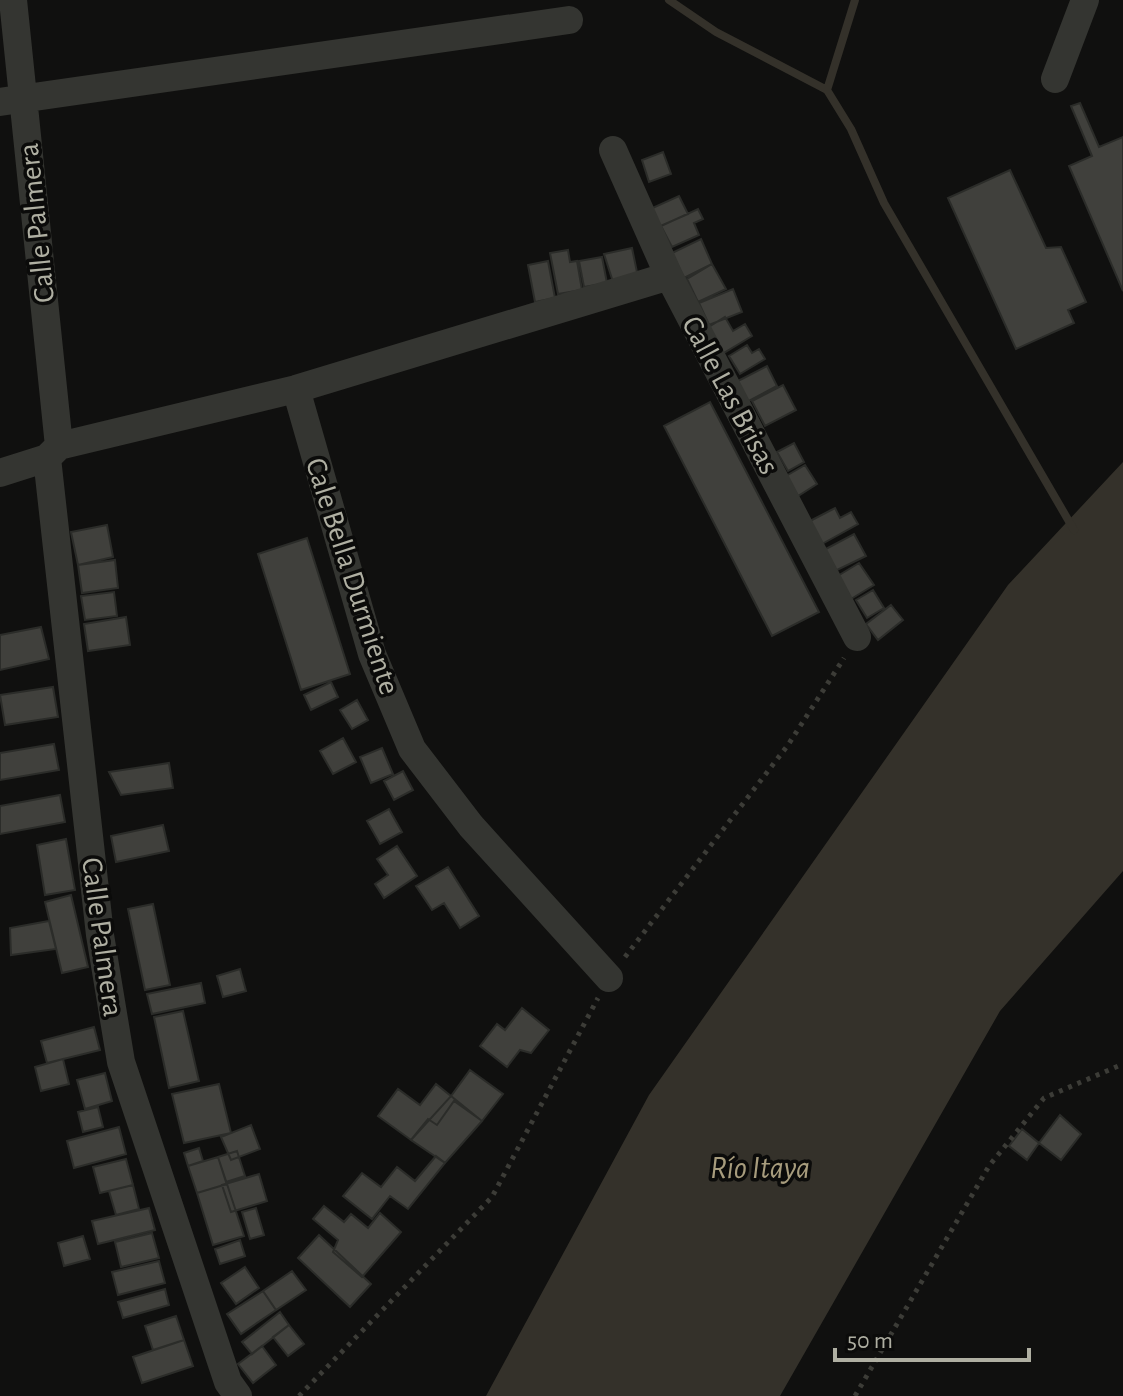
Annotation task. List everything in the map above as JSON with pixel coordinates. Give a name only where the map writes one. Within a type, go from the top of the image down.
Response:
[{"type":"street","name":"Calle Palmera","points":[[13,0],[11,100],[53,452],[100,935],[121,1062],[228,1382],[238,1396]]},
{"type":"street","points":[[1055,79],[1085,0]]},
{"type":"street","points":[[11,100],[569,20]]},
{"type":"street","name":"Calle Las Brisas","points":[[613,150],[669,276],[857,637]]},
{"type":"street","points":[[0,473],[53,452],[296,389],[669,276]]},
{"type":"street","name":"Cale Bella Durmiente","points":[[296,389],[372,654],[412,749],[471,826],[609,978]]},
{"type":"path","points":[[299,1396],[492,1197],[609,978],[788,745],[857,637]]},
{"type":"path","points":[[855,1396],[989,1166],[1034,1109],[1044,1098],[1123,1064]]},
{"type":"water","name":"Río Itaya","points":[[1123,462],[1123,871],[1000,1011],[780,1396],[486,1396],[649,1095],[1008,585]]},
{"type":"building","points":[[1080,103],[1099,147],[1123,137],[1123,291],[1069,166],[1092,156],[1071,106]]},
{"type":"building","points":[[663,152],[671,174],[649,182],[642,160]]},
{"type":"building","points":[[1010,170],[1046,248],[1061,247],[1086,302],[1068,310],[1074,323],[1016,349],[948,198]]},
{"type":"building","points":[[679,196],[688,214],[656,228],[648,210]]},
{"type":"building","points":[[698,209],[703,219],[694,223],[699,235],[672,247],[661,226]]},
{"type":"building","points":[[701,239],[712,264],[684,278],[672,253]]},
{"type":"building","points":[[632,248],[638,277],[614,285],[604,254]]},
{"type":"building","points":[[568,250],[570,262],[577,261],[582,290],[558,294],[550,253]]},
{"type":"building","points":[[602,257],[607,283],[584,287],[579,261]]},
{"type":"building","points":[[548,261],[555,298],[535,302],[528,265]]},
{"type":"building","points":[[712,264],[726,289],[698,302],[687,279]]},
{"type":"building","points":[[733,289],[742,312],[709,325],[699,303]]},
{"type":"building","points":[[725,317],[733,331],[745,324],[752,336],[722,354],[707,328]]},
{"type":"building","points":[[747,345],[752,353],[759,349],[765,359],[740,374],[729,356]]},
{"type":"building","points":[[767,366],[777,386],[747,402],[736,382]]},
{"type":"building","points":[[783,385],[796,410],[765,426],[752,401]]},
{"type":"building","points":[[710,402],[819,612],[772,636],[664,426]]},
{"type":"building","points":[[794,443],[804,462],[788,471],[777,452]]},
{"type":"building","points":[[805,465],[817,484],[798,496],[786,476]]},
{"type":"building","points":[[835,508],[840,518],[851,512],[858,524],[822,544],[810,521]]},
{"type":"building","points":[[107,525],[113,557],[78,565],[71,532]]},
{"type":"building","points":[[854,534],[866,556],[833,572],[822,551]]},
{"type":"building","points":[[307,538],[350,674],[301,690],[258,554]]},
{"type":"building","points":[[115,560],[118,588],[82,593],[78,565]]},
{"type":"building","points":[[859,563],[874,585],[851,599],[836,577]]},
{"type":"building","points":[[873,590],[884,608],[867,618],[856,600]]},
{"type":"building","points":[[114,592],[117,616],[85,620],[81,596]]},
{"type":"building","points":[[891,605],[903,620],[878,640],[866,624]]},
{"type":"building","points":[[126,617],[130,645],[88,651],[84,624]]},
{"type":"building","points":[[41,627],[49,659],[0,670],[0,635]]},
{"type":"building","points":[[331,682],[338,697],[311,710],[304,695]]},
{"type":"building","points":[[53,687],[58,717],[5,725],[0,695]]},
{"type":"building","points":[[357,700],[368,720],[352,729],[340,710]]},
{"type":"building","points":[[343,738],[356,762],[333,774],[320,751]]},
{"type":"building","points":[[54,744],[59,770],[0,780],[0,753]]},
{"type":"building","points":[[382,748],[393,774],[371,783],[360,757]]},
{"type":"building","points":[[169,763],[173,788],[121,795],[109,772]]},
{"type":"building","points":[[403,771],[413,790],[394,800],[384,781]]},
{"type":"building","points":[[60,795],[65,822],[0,834],[0,806]]},
{"type":"building","points":[[389,809],[402,832],[380,844],[367,821]]},
{"type":"building","points":[[163,825],[169,851],[116,862],[111,836]]},
{"type":"building","points":[[66,839],[75,890],[45,895],[37,845]]},
{"type":"building","points":[[397,846],[417,876],[384,898],[375,884],[388,875],[377,859]]},
{"type":"building","points":[[448,867],[479,916],[460,928],[444,903],[432,910],[416,886]]},
{"type":"building","points":[[71,895],[88,967],[62,973],[45,902]]},
{"type":"building","points":[[153,904],[170,985],[145,990],[128,909]]},
{"type":"building","points":[[49,921],[56,949],[11,955],[10,928]]},
{"type":"building","points":[[240,969],[246,991],[223,997],[217,976]]},
{"type":"building","points":[[201,983],[205,1003],[152,1014],[147,994]]},
{"type":"building","points":[[522,1008],[549,1030],[531,1053],[520,1050],[507,1067],[480,1046],[497,1024],[505,1030]]},
{"type":"building","points":[[183,1011],[199,1081],[169,1088],[154,1017]]},
{"type":"building","points":[[94,1027],[100,1050],[47,1063],[41,1041]]},
{"type":"building","points":[[63,1059],[69,1084],[41,1091],[35,1067]]},
{"type":"building","points":[[470,1070],[503,1094],[482,1121],[454,1101],[437,1125],[428,1119],[411,1140],[378,1116],[398,1089],[420,1105],[436,1084],[451,1096]]},
{"type":"building","points":[[105,1073],[112,1101],[85,1109],[77,1080]]},
{"type":"building","points":[[219,1084],[231,1133],[184,1143],[172,1094]]},
{"type":"building","points":[[451,1096],[482,1121],[445,1163],[411,1140]]},
{"type":"building","points":[[98,1107],[103,1127],[83,1132],[78,1112]]},
{"type":"building","points":[[1060,1115],[1081,1134],[1061,1160],[1039,1143]]},
{"type":"building","points":[[251,1125],[260,1149],[231,1160],[221,1137]]},
{"type":"building","points":[[119,1127],[126,1154],[74,1168],[67,1141]]},
{"type":"building","points":[[1022,1129],[1039,1143],[1027,1160],[1009,1146]]},
{"type":"building","points":[[199,1148],[203,1161],[188,1166],[184,1153]]},
{"type":"building","points":[[237,1151],[245,1176],[226,1182],[218,1157]]},
{"type":"building","points":[[436,1156],[445,1163],[408,1209],[390,1196],[372,1219],[343,1196],[362,1173],[381,1187],[397,1167],[415,1181]]},
{"type":"building","points":[[218,1157],[227,1184],[197,1193],[188,1166]]},
{"type":"building","points":[[126,1159],[133,1185],[100,1193],[93,1167]]},
{"type":"building","points":[[259,1174],[267,1201],[231,1212],[222,1185]]},
{"type":"building","points":[[227,1184],[244,1236],[213,1245],[197,1193]]},
{"type":"building","points":[[133,1185],[139,1209],[116,1215],[109,1191]]},
{"type":"building","points":[[324,1206],[344,1222],[351,1214],[368,1228],[380,1213],[401,1232],[362,1277],[333,1252],[338,1240],[313,1219]]},
{"type":"building","points":[[149,1208],[155,1230],[98,1244],[92,1221]]},
{"type":"building","points":[[256,1208],[264,1235],[250,1239],[242,1212]]},
{"type":"building","points":[[152,1233],[159,1258],[121,1267],[115,1242]]},
{"type":"building","points":[[319,1235],[371,1284],[350,1307],[298,1258]]},
{"type":"building","points":[[83,1236],[90,1259],[64,1266],[58,1243]]},
{"type":"building","points":[[240,1240],[245,1256],[220,1264],[215,1249]]},
{"type":"building","points":[[159,1261],[165,1283],[118,1295],[112,1272]]},
{"type":"building","points":[[245,1267],[259,1288],[236,1304],[221,1283]]},
{"type":"building","points":[[292,1271],[306,1290],[276,1310],[263,1291]]},
{"type":"building","points":[[165,1289],[169,1305],[123,1318],[118,1302]]},
{"type":"building","points":[[263,1291],[276,1310],[241,1334],[227,1314]]},
{"type":"building","points":[[280,1312],[289,1325],[252,1354],[242,1342]]},
{"type":"building","points":[[176,1316],[184,1340],[153,1350],[145,1326]]},
{"type":"building","points":[[289,1325],[304,1344],[288,1356],[273,1337]]},
{"type":"building","points":[[184,1340],[193,1366],[142,1383],[133,1357]]},
{"type":"building","points":[[262,1346],[276,1365],[253,1383],[238,1364]]},
{"type":"waterway","points":[[669,0],[716,32],[827,90],[851,129],[884,203],[1074,530]]},
{"type":"waterway","points":[[827,90],[855,0]]}]
